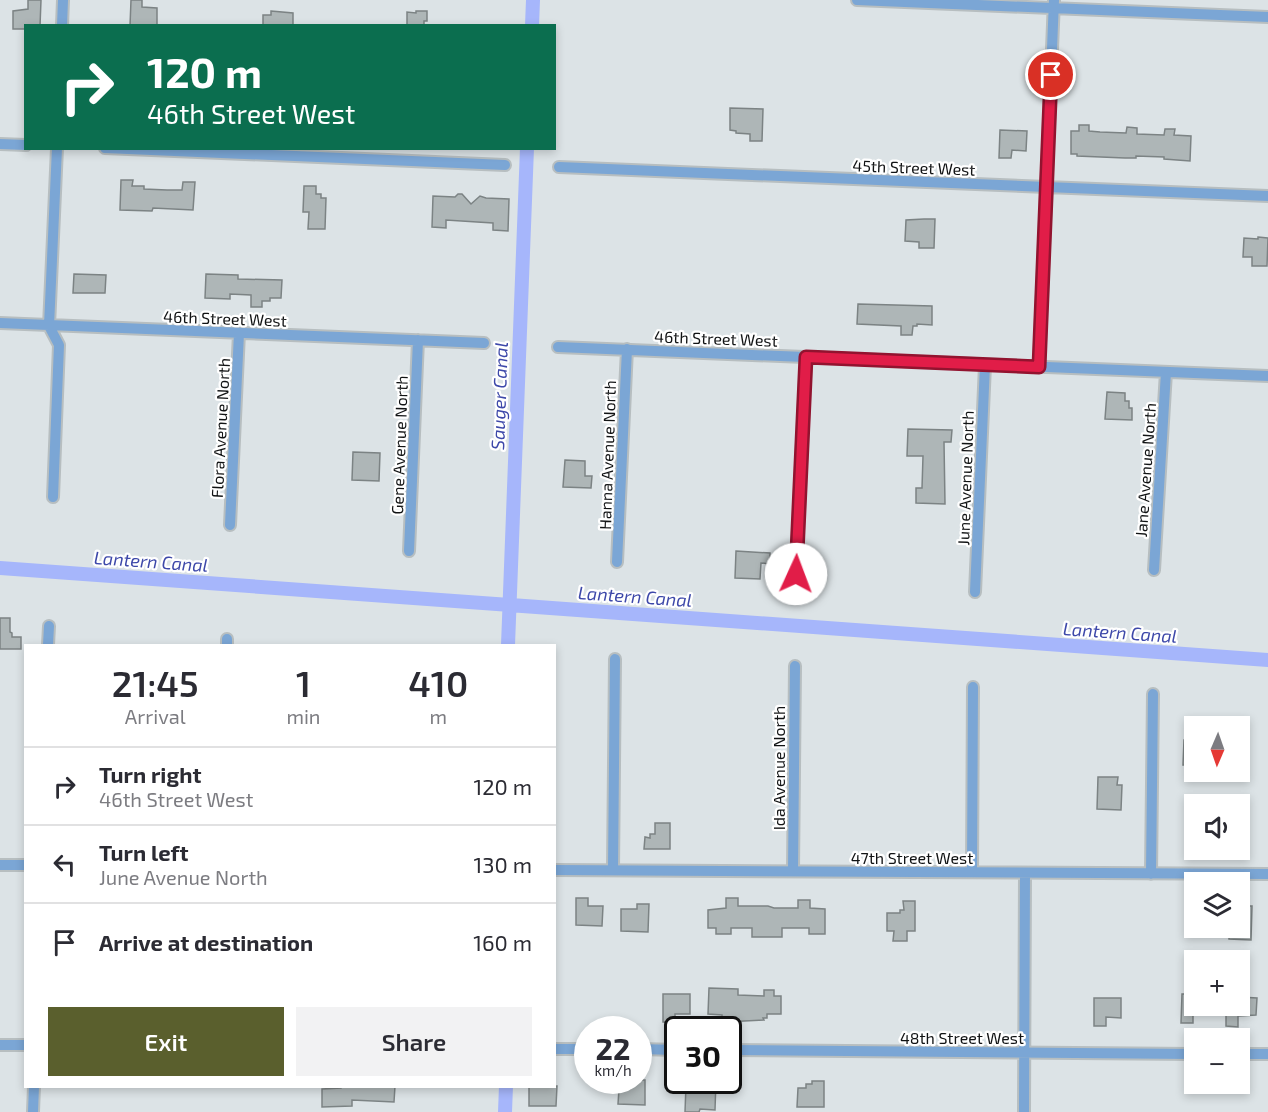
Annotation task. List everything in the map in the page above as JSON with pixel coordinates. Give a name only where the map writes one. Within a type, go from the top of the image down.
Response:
[{"type":"street","points":[[62,24],[63,0]]},
{"type":"street","points":[[857,0],[1054,4],[1268,17]]},
{"type":"street","points":[[1039,367],[1054,4]]},
{"type":"street","points":[[0,144],[24,145]]},
{"type":"street","points":[[53,497],[59,345],[49,326],[57,150]]},
{"type":"street","points":[[152,150],[505,165]]},
{"type":"street","name":"45th Street West","points":[[559,167],[1268,196]]},
{"type":"street","name":"46th Street West","points":[[0,323],[484,344]]},
{"type":"street","name":"Flora Avenue North","points":[[230,525],[239,333]]},
{"type":"street","name":"Gene Avenue North","points":[[409,551],[418,340]]},
{"type":"street","name":"46th Street West","points":[[558,347],[1268,376]]},
{"type":"street","name":"Hanna Avenue North","points":[[617,562],[627,350]]},
{"type":"street","points":[[796,574],[806,357]]},
{"type":"street","name":"June Avenue North","points":[[975,592],[985,365]]},
{"type":"street","name":"Jane Avenue North","points":[[1154,570],[1166,372]]},
{"type":"street","points":[[48,644],[49,626]]},
{"type":"street","points":[[613,870],[615,659]]},
{"type":"street","name":"Ida Avenue North","points":[[793,871],[795,666]]},
{"type":"street","points":[[972,872],[973,687]]},
{"type":"street","points":[[1151,874],[1153,694]]},
{"type":"street","points":[[0,865],[24,865]]},
{"type":"street","name":"47th Street West","points":[[556,870],[1268,874]]},
{"type":"street","points":[[1024,1112],[1025,873]]},
{"type":"street","points":[[0,1045],[24,1045]]},
{"type":"street","points":[[556,1049],[574,1049]]},
{"type":"street","name":"48th Street West","points":[[742,1050],[1184,1054]]},
{"type":"street","points":[[1250,1054],[1268,1054]]},
{"type":"street","points":[[33,1112],[34,1088]]},
{"type":"building","points":[[28,0],[41,0],[40,24],[24,24],[24,29],[13,29],[13,11],[28,9]]},
{"type":"building","points":[[131,0],[142,0],[142,7],[157,8],[157,24],[130,24]]},
{"type":"building","points":[[271,11],[293,13],[293,24],[263,24],[263,15],[271,15]]},
{"type":"building","points":[[416,11],[427,11],[427,21],[424,21],[424,24],[407,24],[407,12],[416,13]]},
{"type":"building","points":[[730,108],[763,109],[762,141],[750,141],[750,134],[730,130]]},
{"type":"building","points":[[1079,125],[1089,125],[1089,131],[1100,132],[1126,133],[1127,127],[1137,128],[1137,134],[1164,135],[1165,129],[1175,129],[1174,135],[1191,136],[1190,161],[1164,159],[1164,157],[1077,156],[1077,154],[1071,154],[1071,131],[1079,131]]},
{"type":"building","points":[[1000,130],[1027,131],[1026,151],[1012,150],[1011,158],[999,158]]},
{"type":"building","points":[[121,180],[133,180],[132,186],[144,186],[144,189],[167,190],[182,190],[183,182],[195,182],[193,210],[153,208],[152,211],[120,210]]},
{"type":"building","points":[[304,186],[316,186],[316,194],[321,194],[321,198],[326,198],[325,229],[308,229],[309,212],[303,212]]},
{"type":"building","points":[[462,194],[471,204],[480,196],[509,199],[508,231],[493,230],[493,223],[446,220],[446,228],[432,227],[433,196],[455,197]]},
{"type":"building","points":[[935,219],[934,248],[919,248],[919,242],[905,241],[906,220]]},
{"type":"building","points":[[1258,237],[1268,238],[1267,266],[1252,266],[1252,257],[1243,257],[1244,238],[1258,239]]},
{"type":"building","points":[[74,274],[106,275],[105,293],[73,293]]},
{"type":"building","points":[[206,274],[238,275],[238,279],[282,280],[281,298],[262,301],[262,307],[251,307],[251,295],[230,294],[230,299],[205,298]]},
{"type":"building","points":[[858,304],[932,306],[932,325],[917,324],[913,326],[912,335],[901,335],[901,326],[857,324]]},
{"type":"building","points":[[1107,392],[1125,393],[1125,401],[1129,401],[1129,408],[1132,408],[1132,420],[1105,419]]},
{"type":"building","points":[[908,429],[952,430],[951,442],[944,442],[945,504],[916,503],[916,488],[922,488],[923,456],[907,456]]},
{"type":"building","points":[[353,452],[380,453],[379,481],[352,480]]},
{"type":"building","points":[[565,460],[585,461],[585,476],[592,476],[591,488],[563,487]]},
{"type":"building","points":[[736,551],[770,553],[770,564],[761,563],[760,579],[735,578]]},
{"type":"building","points":[[0,618],[10,618],[10,632],[12,637],[21,637],[21,649],[0,649]]},
{"type":"building","points":[[1098,777],[1118,777],[1117,785],[1122,785],[1121,810],[1097,809]]},
{"type":"building","points":[[655,823],[670,823],[670,849],[644,849],[645,837],[650,838],[650,834],[655,834]]},
{"type":"building","points":[[576,898],[588,898],[588,906],[603,906],[602,926],[576,925]]},
{"type":"building","points":[[726,898],[738,898],[738,906],[774,908],[798,908],[798,900],[810,900],[810,908],[825,909],[825,934],[809,934],[809,928],[782,928],[782,937],[752,937],[752,928],[731,928],[731,934],[716,934],[716,928],[708,928],[708,910],[726,908]]},
{"type":"building","points":[[903,901],[915,901],[915,931],[907,931],[907,941],[893,941],[894,931],[887,931],[887,913],[900,913],[900,910],[904,910]]},
{"type":"building","points":[[637,904],[649,904],[648,932],[621,931],[621,909],[637,909]]},
{"type":"building","points":[[1250,906],[1252,906],[1251,940],[1229,939],[1250,938]]},
{"type":"building","points":[[709,988],[738,989],[738,995],[764,996],[764,990],[774,990],[774,996],[781,996],[781,1014],[767,1014],[764,1020],[742,1021],[742,1016],[708,1014]]},
{"type":"building","points":[[663,994],[690,994],[690,1014],[664,1016],[663,1022]]},
{"type":"building","points":[[1182,994],[1184,994],[1184,1016],[1193,1016],[1193,1023],[1181,1023]]},
{"type":"building","points":[[1094,998],[1121,998],[1121,1018],[1106,1017],[1106,1026],[1094,1026]]},
{"type":"building","points":[[1250,998],[1257,998],[1256,1015],[1250,1015]]},
{"type":"building","points":[[1226,1016],[1238,1016],[1238,1027],[1226,1026]]},
{"type":"building","points":[[812,1081],[824,1081],[824,1107],[797,1107],[798,1088],[806,1088],[806,1084],[812,1084]]},
{"type":"building","points":[[557,1086],[556,1106],[529,1106],[529,1088],[556,1088]]},
{"type":"building","points":[[395,1088],[394,1102],[352,1100],[352,1106],[322,1107],[322,1089]]},
{"type":"building","points":[[619,1094],[645,1094],[645,1105],[618,1104]]},
{"type":"building","points":[[686,1094],[716,1094],[715,1110],[700,1109],[699,1112],[685,1112]]},
{"type":"waterway","name":"Sauger Canal","points":[[532,24],[533,0]]},
{"type":"waterway","name":"Sauger Canal","points":[[508,644],[527,150]]},
{"type":"waterway","name":"Lantern Canal","points":[[0,568],[1268,660]]},
{"type":"waterway","name":"Sauger Canal","points":[[505,1112],[506,1088]]},
{"type":"route","points":[[796,574],[806,357],[1039,367],[1051,75]]}]
